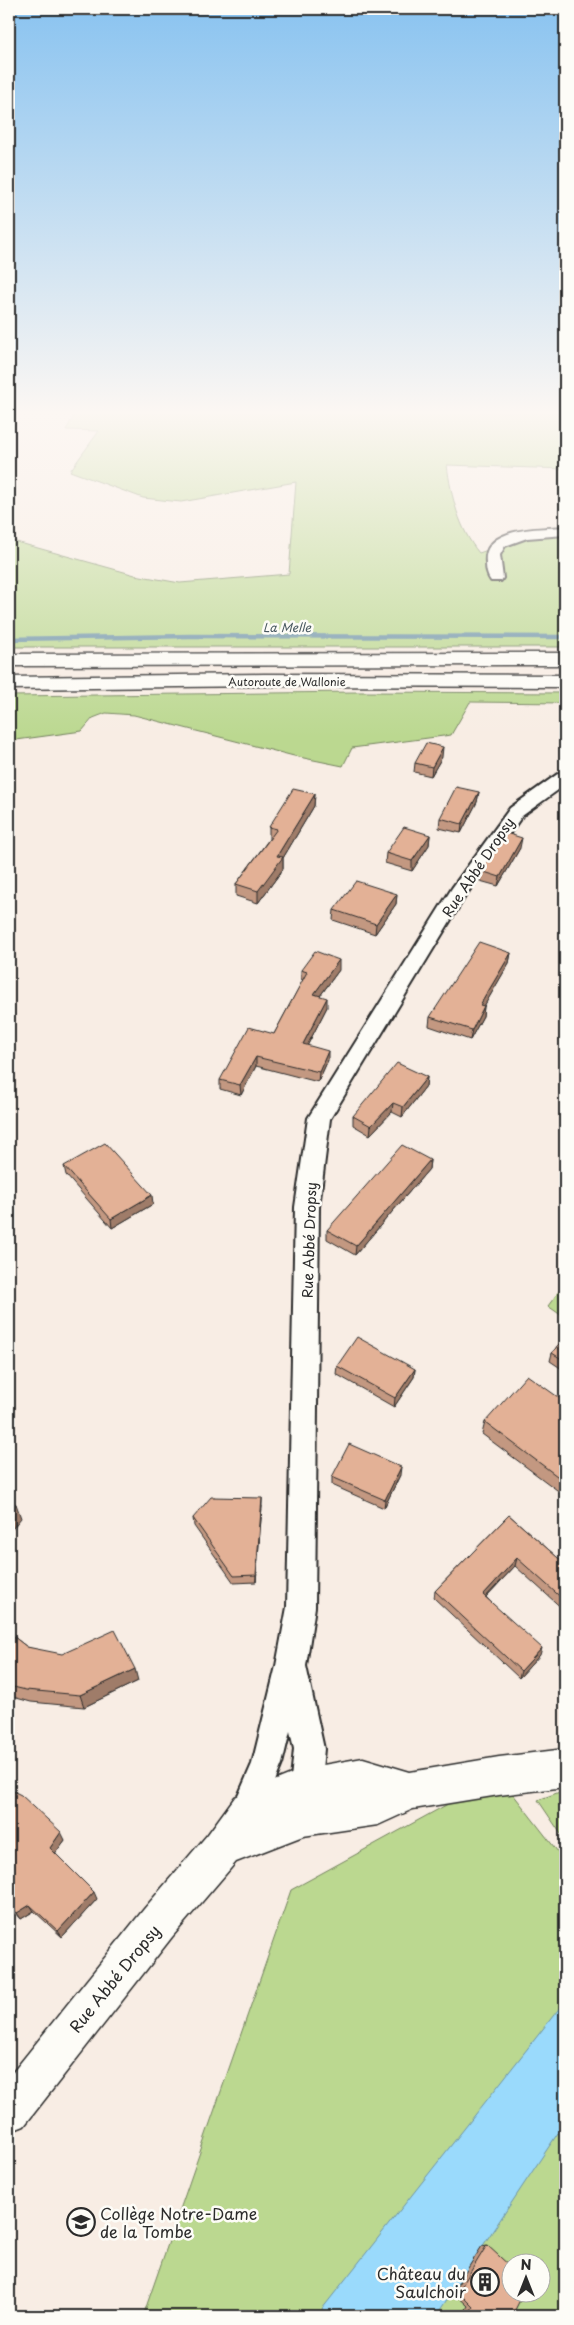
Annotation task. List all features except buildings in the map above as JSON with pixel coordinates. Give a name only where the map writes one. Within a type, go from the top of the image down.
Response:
[{"type":"main road","name":"Autoroute de Wallonie","points":[[9,660],[565,659]]},
{"type":"main road","name":"Autoroute de Wallonie","points":[[9,683],[254,680],[565,681]]},
{"type":"main road","name":"Rue Abbé Dropsy","points":[[9,2111],[152,1930],[222,1848],[248,1810],[304,1802],[378,1806],[410,1791],[499,1776],[565,1768]]},
{"type":"main road","name":"Rue Abbé Dropsy","points":[[222,1848],[261,1831],[304,1802]]},
{"type":"street","points":[[496,578],[492,561],[494,549],[500,542],[517,536],[565,531]]},
{"type":"street","name":"Rue Abbé Dropsy","points":[[248,1810],[268,1764],[291,1666],[301,1607],[307,1207],[319,1118],[459,892],[516,812],[565,777]]},
{"type":"street","name":"Rue Abbé Dropsy","points":[[291,1666],[309,1749],[304,1802]]},
{"type":"green space","points":[[293,520],[460,520],[472,544],[479,553],[520,539],[565,535],[565,647],[9,647],[9,540],[135,575],[180,583],[289,574]]},
{"type":"green space","points":[[359,692],[565,693],[565,703],[470,702],[451,735],[352,748],[343,766],[294,756],[134,715],[106,713],[93,718],[82,731],[9,741],[9,696]]},
{"type":"green space","points":[[565,1283],[565,1318],[548,1306]]},
{"type":"green space","points":[[499,1776],[565,1861],[565,2316],[143,2316],[291,1890]]},
{"type":"green space","points":[[565,1790],[565,1840],[538,1800]]},
{"type":"water","points":[[565,2001],[565,2136],[558,2133],[436,2316],[322,2316],[322,2309]]},
{"type":"waterway","name":"La Melle","points":[[9,639],[190,636],[565,637]]},
{"type":"place","name":"Collège Notre-Dame de la Tombe","points":[[81,2222]]},
{"type":"place","name":"Château du Saulchoir","points":[[485,2282]]}]
